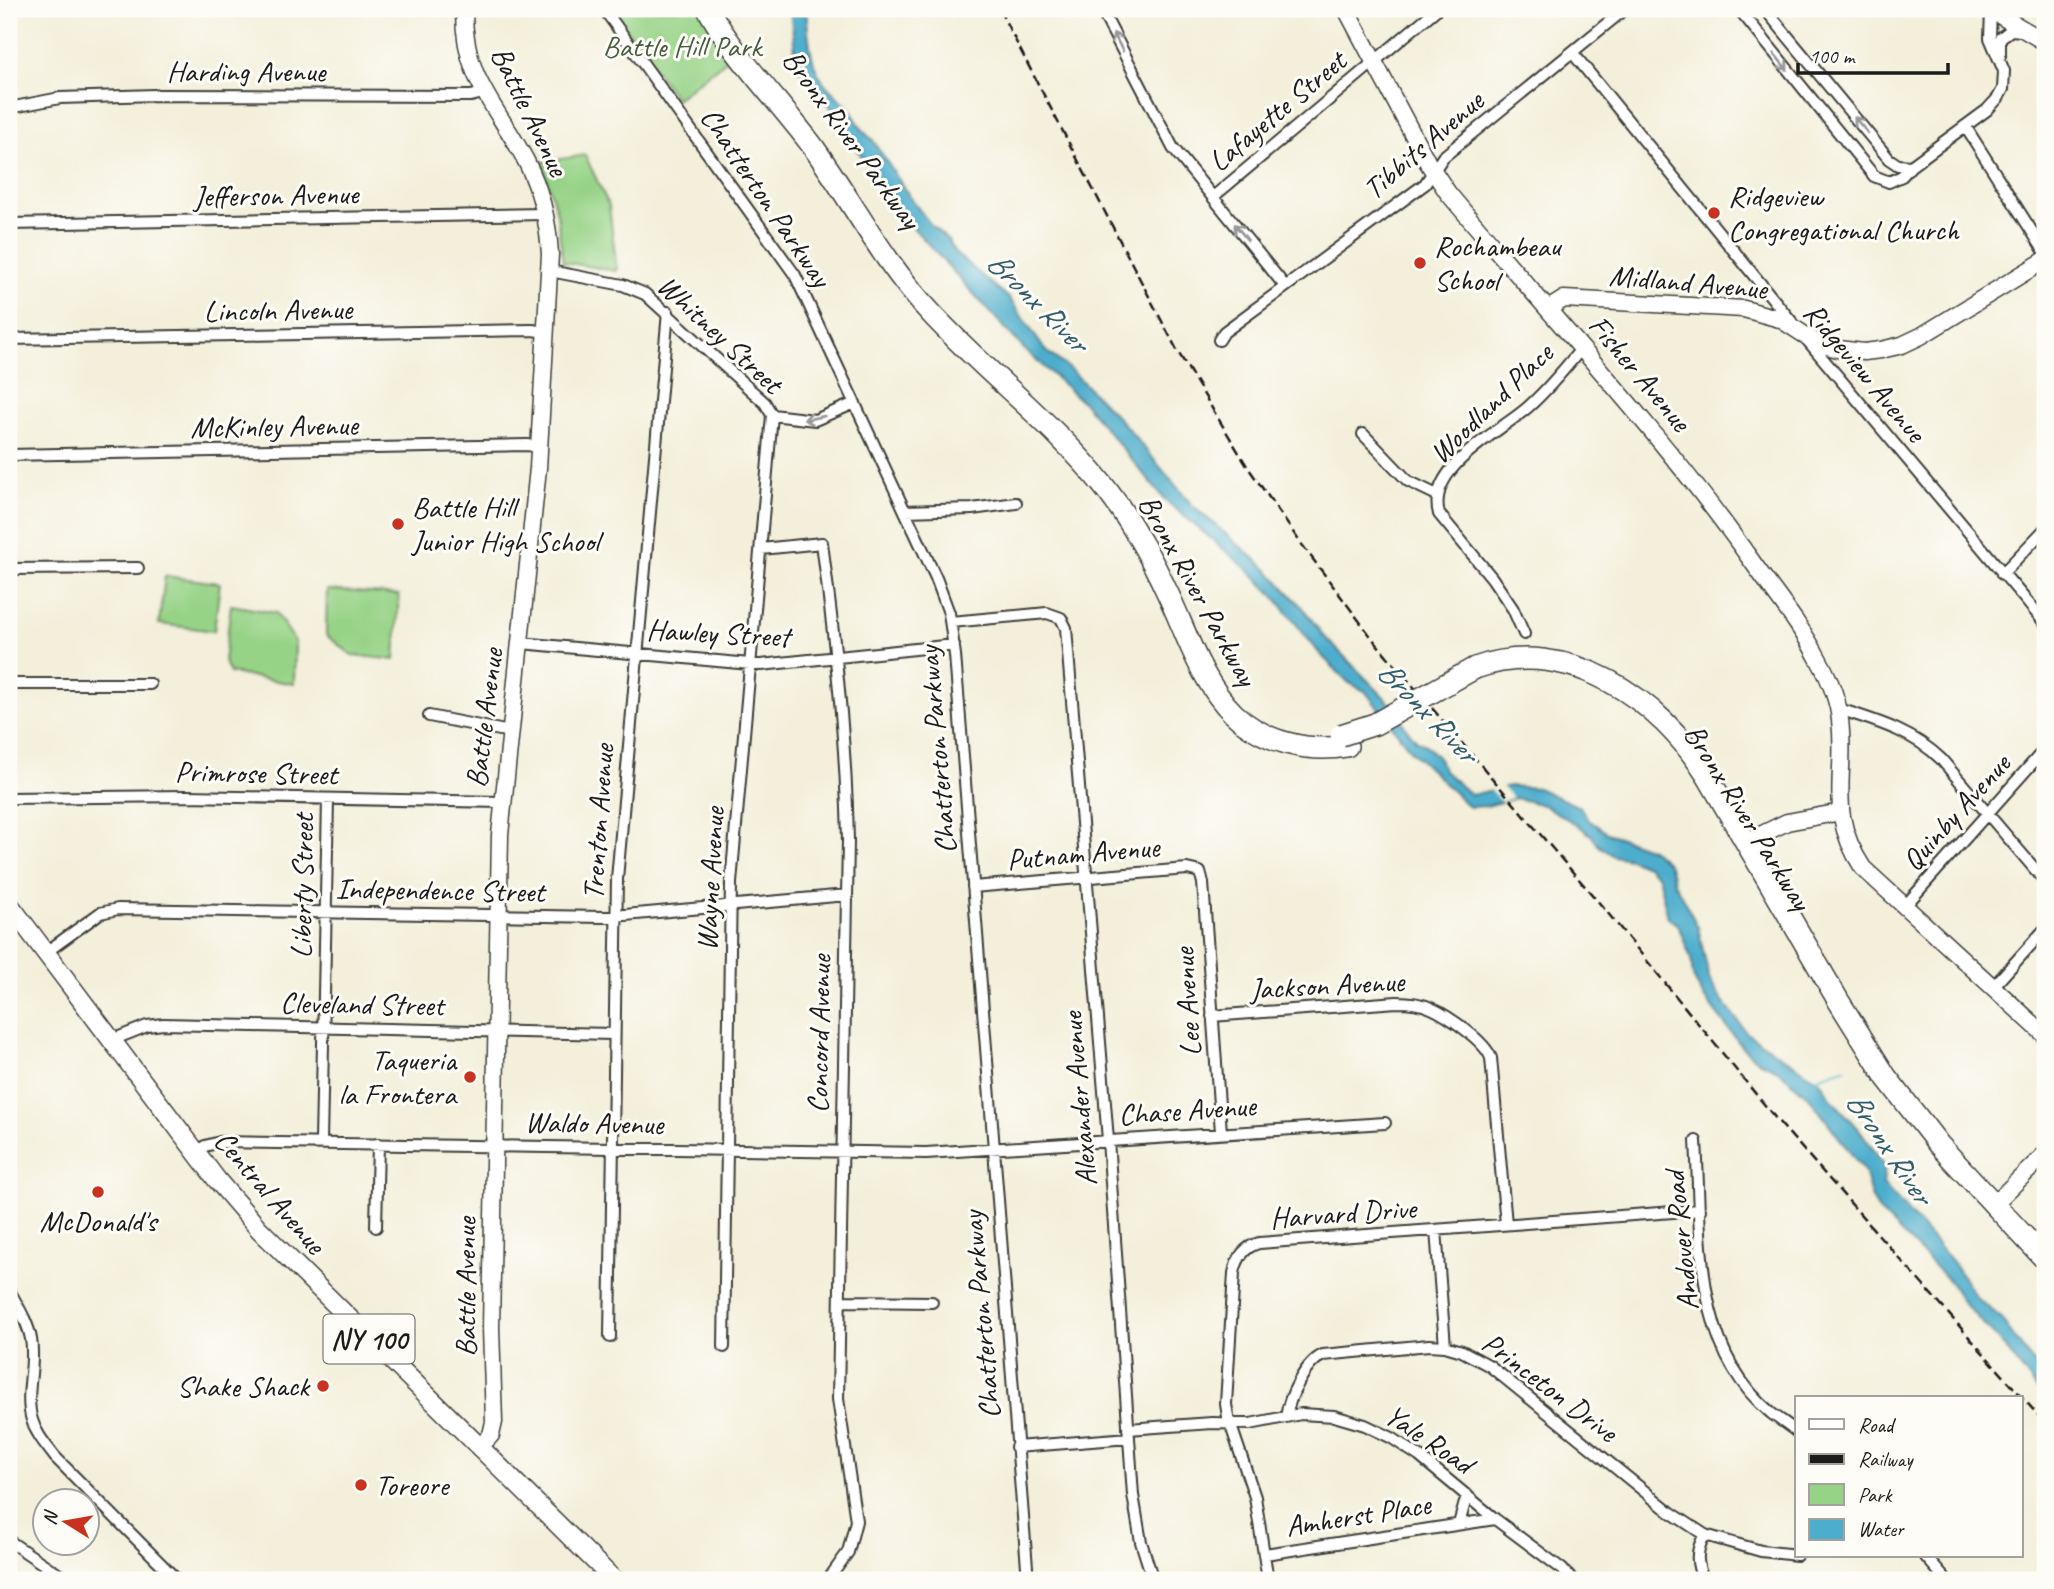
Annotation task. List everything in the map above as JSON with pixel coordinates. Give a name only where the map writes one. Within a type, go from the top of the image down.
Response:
[{"type":"highway","name":"Bronx River Parkway","points":[[708,9],[727,40],[816,152],[917,298],[1069,449],[1110,494],[1152,561],[1205,674],[1225,704],[1245,723],[1277,740],[1313,748],[1344,740],[1510,660],[1546,660],[1590,673],[1630,693],[1665,721],[1689,748],[1874,1059],[1928,1132],[2045,1275]]},
{"type":"highway","name":"Bronx River Parkway","points":[[721,9],[742,41],[819,136],[920,282],[950,316],[1095,459],[1118,486],[1157,547],[1210,660],[1234,697],[1254,714],[1284,730],[1344,740]]},
{"type":"highway","name":"Bronx River Parkway","points":[[1477,674],[1524,670],[1550,672],[1567,677],[1615,698],[1637,712],[1663,735],[1690,771],[1871,1075],[1914,1133],[2045,1259]]},
{"type":"main road","name":"Central Avenue","points":[[12,916],[45,953],[197,1152],[266,1236],[614,1580]]},
{"type":"street","name":"Battle Avenue","points":[[464,9],[468,49],[474,72],[483,93],[537,184],[550,242],[551,271],[540,447],[502,802],[495,1031],[491,1328],[494,1422],[491,1436],[479,1448]]},
{"type":"street","name":"Chatterton Parkway","points":[[604,9],[785,259],[804,291],[936,578],[951,622],[1028,1580]]},
{"type":"street","points":[[1101,9],[1173,148],[1284,285]]},
{"type":"street","name":"Fisher Avenue","points":[[1346,9],[1448,193],[1663,443],[1730,530],[1812,648],[1826,674],[1839,709],[1841,812],[1849,843],[1863,868],[2045,1035]]},
{"type":"street","name":"Lafayette Street","points":[[1213,197],[1437,9]]},
{"type":"street","name":"Tibbits Avenue","points":[[1219,340],[1224,332],[1284,285],[1425,184],[1443,157],[1625,9]]},
{"type":"street","points":[[1739,9],[1874,176],[1889,182],[1902,176],[1998,98],[2004,81],[1999,44],[2003,34],[2017,30],[2038,37]]},
{"type":"street","points":[[1765,9],[1889,159],[1903,167],[1911,166]]},
{"type":"street","points":[[2001,63],[1990,38],[1991,9],[2038,37]]},
{"type":"street","name":"Ridgeview Avenue","points":[[1572,52],[1800,332],[2045,623]]},
{"type":"street","name":"Harding Avenue","points":[[9,108],[60,98],[155,95],[471,96],[483,93]]},
{"type":"street","points":[[1965,126],[2045,252]]},
{"type":"street","name":"Jefferson Avenue","points":[[9,224],[545,214]]},
{"type":"street","name":"Midland Avenue","points":[[1548,309],[1564,299],[1731,308],[1773,316],[1817,343],[1864,352],[1902,345],[1921,337],[2045,260]]},
{"type":"street","name":"Whitney Street","points":[[551,271],[631,287],[652,299],[765,403],[772,415],[815,420],[855,403]]},
{"type":"street","name":"Trenton Avenue","points":[[610,1336],[616,917],[636,654],[668,312]]},
{"type":"street","name":"Lincoln Avenue","points":[[9,339],[532,330],[547,332]]},
{"type":"street","name":"Woodland Place","points":[[1524,634],[1513,609],[1492,578],[1439,514],[1437,495],[1445,476],[1461,459],[1528,407],[1582,348]]},
{"type":"street","name":"Wayne Avenue","points":[[724,1347],[731,906],[772,415]]},
{"type":"street","name":"Woodland Place","points":[[1363,434],[1408,481],[1437,495]]},
{"type":"street","name":"McKinley Avenue","points":[[9,455],[527,445],[540,447]]},
{"type":"street","points":[[905,511],[972,509],[1016,503]]},
{"type":"street","points":[[2002,574],[2045,529]]},
{"type":"street","name":"Concord Avenue","points":[[761,549],[822,543],[837,659],[848,793],[838,1410],[856,1521],[853,1542],[828,1580]]},
{"type":"street","points":[[9,569],[138,568]]},
{"type":"street","name":"Alexander Avenue","points":[[951,622],[1042,613],[1057,615],[1064,622],[1108,1140],[1129,1433],[1138,1528],[1153,1580]]},
{"type":"street","name":"Hawley Street","points":[[521,643],[772,665],[954,645]]},
{"type":"street","points":[[9,684],[150,684]]},
{"type":"street","points":[[1839,709],[1900,730],[1918,740],[1941,760],[2045,881]]},
{"type":"street","points":[[429,716],[510,732]]},
{"type":"street","name":"Quinby Avenue","points":[[1904,907],[2045,749]]},
{"type":"street","name":"Primrose Street","points":[[9,798],[163,796],[502,802]]},
{"type":"street","name":"Liberty Street","points":[[321,1142],[328,799]]},
{"type":"street","points":[[1746,842],[1787,822],[1841,812]]},
{"type":"street","name":"Putnam Avenue","points":[[973,887],[1197,870]]},
{"type":"street","name":"Lee Avenue","points":[[1197,870],[1203,883],[1221,1132]]},
{"type":"street","name":"Independence Street","points":[[45,953],[91,918],[108,910],[616,917],[847,895]]},
{"type":"street","points":[[1993,987],[2045,929]]},
{"type":"street","name":"Jackson Avenue","points":[[1212,1016],[1406,1002],[1431,1008],[1477,1040],[1486,1047],[1492,1064],[1506,1224]]},
{"type":"street","name":"Cleveland Street","points":[[112,1040],[147,1026],[163,1024],[613,1034]]},
{"type":"street","name":"Chase Avenue","points":[[993,1149],[1385,1123]]},
{"type":"street","name":"Andover Road","points":[[1696,1141],[1706,1297],[1722,1345],[1757,1399],[1795,1431]]},
{"type":"street","name":"Waldo Avenue","points":[[197,1152],[209,1144],[219,1142],[926,1153],[993,1149]]},
{"type":"street","points":[[376,1227],[378,1144]]},
{"type":"street","points":[[1989,1208],[2045,1154]]},
{"type":"street","name":"Harvard Drive","points":[[1268,1580],[1255,1497],[1226,1411],[1234,1272],[1238,1259],[1247,1248],[1259,1243],[1700,1210]]},
{"type":"street","points":[[1436,1230],[1445,1346]]},
{"type":"street","points":[[9,1290],[22,1313],[31,1338],[29,1400],[32,1421],[39,1436],[55,1457],[177,1580]]},
{"type":"street","points":[[840,1301],[932,1302]]},
{"type":"street","name":"Princeton Drive","points":[[1286,1417],[1287,1409],[1306,1370],[1313,1361],[1323,1355],[1445,1346],[1462,1350],[1490,1366],[1670,1512],[1704,1535],[1761,1551],[1795,1555]]},
{"type":"street","name":"Yale Road","points":[[1016,1447],[1129,1433],[1250,1424],[1301,1414],[1365,1424],[1406,1447],[1562,1569],[1572,1580]]},
{"type":"street","name":"Amherst Place","points":[[1459,1524],[1467,1495]]},
{"type":"street","name":"Amherst Place","points":[[1265,1554],[1495,1519]]},
{"type":"street","points":[[1704,1535],[1697,1553],[1704,1580]]},
{"type":"street","points":[[9,1541],[67,1580]]},
{"type":"street","points":[[1927,1558],[1946,1580]]},
{"type":"green space","name":"Battle Hill Park","points":[[612,9],[703,9],[731,56],[676,99]]},
{"type":"green space","points":[[585,155],[609,206],[617,271],[563,262],[557,214],[542,162]]},
{"type":"green space","points":[[165,576],[220,583],[214,631],[159,624]]},
{"type":"green space","points":[[327,590],[399,595],[395,660],[352,655],[326,635]]},
{"type":"green space","points":[[231,605],[276,613],[295,641],[294,684],[230,673],[224,661]]},
{"type":"water","points":[[790,9],[806,9],[810,48],[819,76],[849,108],[912,200],[931,225],[949,241],[955,253],[1009,298],[1045,350],[1073,372],[1124,424],[1192,505],[1268,570],[1303,608],[1323,635],[1385,698],[1417,741],[1426,745],[1439,759],[1444,771],[1471,795],[1510,786],[1537,788],[1580,807],[1589,820],[1607,833],[1651,849],[1668,863],[1674,882],[1698,927],[1709,978],[1720,998],[1748,1034],[1821,1082],[1885,1166],[1883,1184],[1954,1264],[1978,1299],[1999,1316],[2045,1379],[2045,1399],[1997,1338],[1963,1303],[1950,1282],[1879,1211],[1872,1199],[1864,1171],[1808,1096],[1778,1070],[1758,1061],[1744,1049],[1703,996],[1693,977],[1691,959],[1678,925],[1668,918],[1658,876],[1647,866],[1614,856],[1579,826],[1543,805],[1516,798],[1487,806],[1469,807],[1412,752],[1365,691],[1349,683],[1320,654],[1274,596],[1246,568],[1166,501],[1086,405],[1024,349],[907,221],[864,161],[843,122],[797,67]]},
{"type":"pier","points":[[1501,785],[1513,798],[1501,802],[1488,787]]},
{"type":"waterway","points":[[1817,1081],[1819,1077],[1845,1068]]},
{"type":"railway","points":[[999,9],[1178,352],[1247,466],[1300,542],[1376,643],[1607,912],[1777,1120],[2021,1396]]},
{"type":"railway","points":[[2022,1397],[2045,1423]]},
{"type":"place","name":"Ridgeview Congregational Church","points":[[1714,213]]},
{"type":"place","name":"Rochambeau School","points":[[1420,263]]},
{"type":"place","name":"Battle Hill Junior High School","points":[[398,524]]},
{"type":"place","name":"Taqueria la Frontera","points":[[470,1077]]},
{"type":"place","name":"McDonald's","points":[[98,1192]]},
{"type":"place","name":"Shake Shack","points":[[323,1386]]},
{"type":"place","name":"Toreore","points":[[361,1485]]},
{"type":"water label","name":"Bronx River","points":[[1038,301]]},
{"type":"water label","name":"Bronx River","points":[[1428,711]]},
{"type":"water label","name":"Bronx River","points":[[1890,1147]]}]
